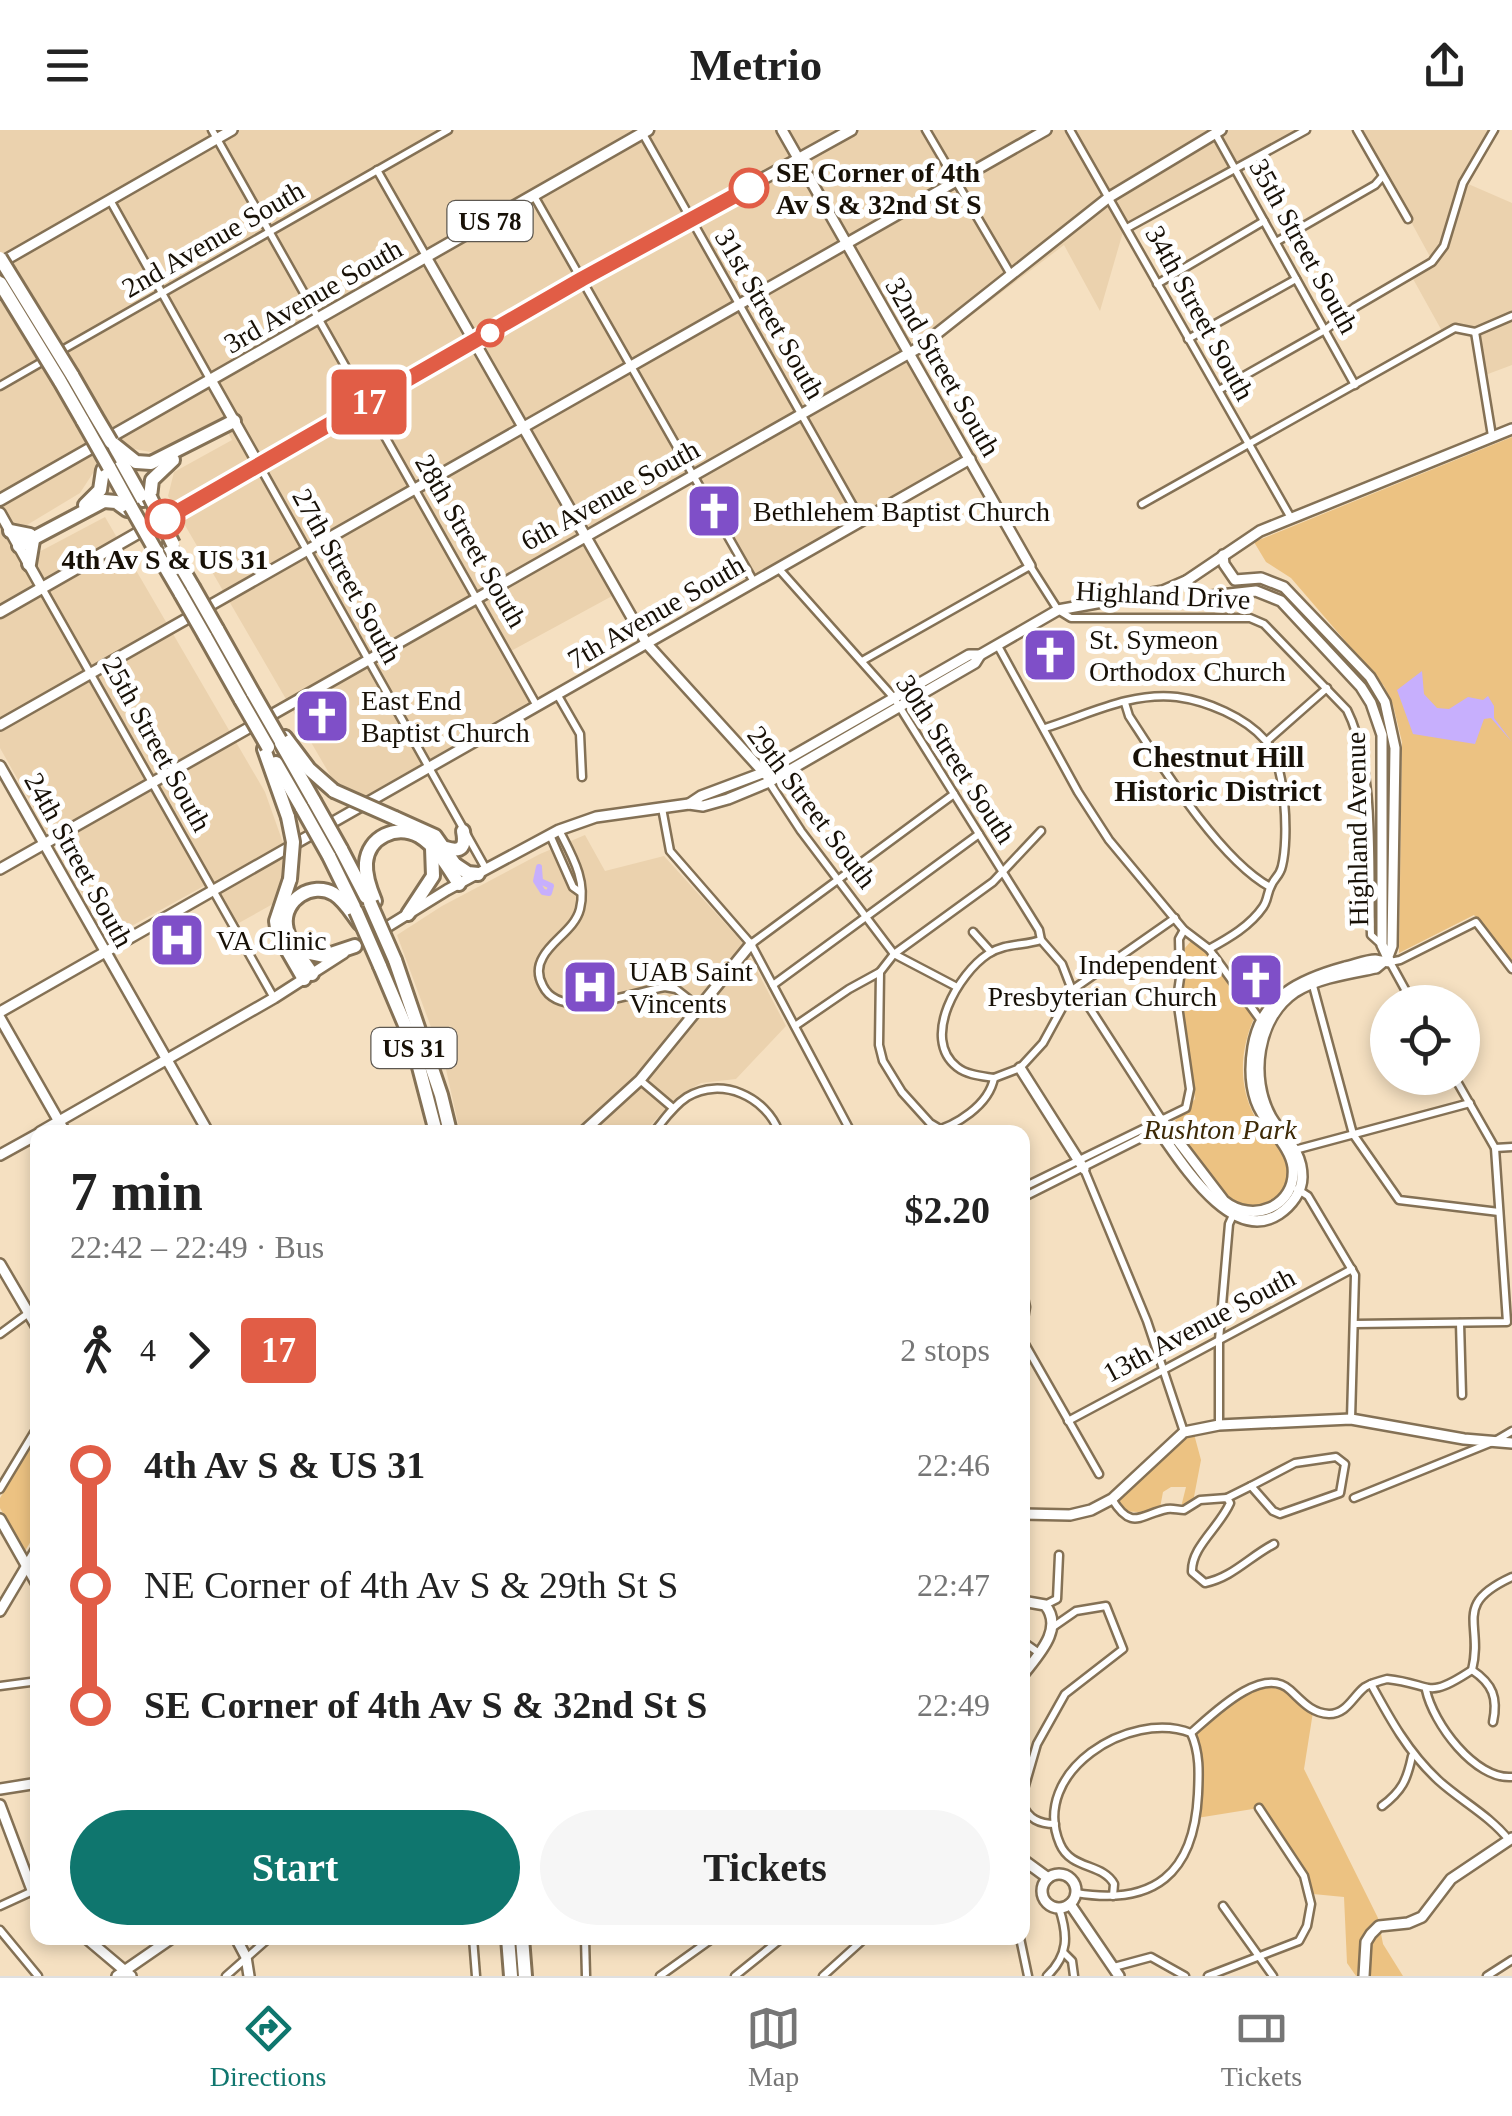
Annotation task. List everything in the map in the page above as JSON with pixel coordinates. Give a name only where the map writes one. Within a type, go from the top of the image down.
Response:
[{"type":"highway","points":[[0,260],[66,382],[65,398],[110,442],[115,464],[95,498],[22,539]]},
{"type":"highway","points":[[0,283],[66,382]]},
{"type":"highway","points":[[86,420],[115,464]]},
{"type":"highway","points":[[115,464],[160,460],[234,421]]},
{"type":"highway","points":[[138,503],[161,469],[234,421]]},
{"type":"highway","name":"US 31","points":[[115,464],[138,503],[145,530],[167,548],[184,572],[187,591]]},
{"type":"highway","points":[[22,539],[104,502],[138,503]]},
{"type":"highway","points":[[138,503],[167,548]]},
{"type":"highway","points":[[22,539],[29,564]]},
{"type":"highway","name":"US 31","points":[[167,548],[244,698]]},
{"type":"highway","name":"US 31","points":[[211,633],[228,678],[244,698],[262,709],[274,744],[335,852],[373,902],[404,976],[448,1125]]},
{"type":"highway","points":[[244,698],[274,744],[334,791],[431,833],[439,848],[472,877]]},
{"type":"highway","points":[[274,744],[293,842],[290,878],[276,922],[278,934],[308,977]]},
{"type":"highway","points":[[439,848],[462,848],[463,831]]},
{"type":"highway","points":[[373,902],[366,865],[370,850],[388,833],[417,835],[439,848],[472,877]]},
{"type":"highway","points":[[408,914],[433,876],[439,848]]},
{"type":"highway","name":"US 31","points":[[335,852],[354,913],[412,1044],[434,1125]]},
{"type":"highway","points":[[308,977],[285,921],[289,907],[300,896],[319,890],[332,893],[354,913]]},
{"type":"highway","points":[[296,950],[324,956],[355,946]]},
{"type":"highway","points":[[509,1945],[511,1976]]},
{"type":"highway","points":[[523,1945],[525,1976]]},
{"type":"main road","points":[[0,612],[851,130]]},
{"type":"main road","name":"3rd Avenue South","points":[[0,500],[644,131]]},
{"type":"street","points":[[0,260],[110,200],[214,134],[232,130]]},
{"type":"street","name":"2nd Avenue South","points":[[0,386],[448,130]]},
{"type":"street","name":"32nd Street South","points":[[782,130],[1058,610]]},
{"type":"street","points":[[926,130],[1010,273]]},
{"type":"street","points":[[0,725],[1046,130]]},
{"type":"street","name":"34th Street South","points":[[1070,130],[1291,518]]},
{"type":"street","points":[[1127,228],[1306,130]]},
{"type":"street","points":[[1358,130],[1408,219]]},
{"type":"street","points":[[1219,390],[1325,330],[1355,307],[1432,262],[1444,246],[1463,182],[1494,130]]},
{"type":"street","name":"31st Street South","points":[[644,131],[861,520]]},
{"type":"street","name":"6th Avenue South","points":[[0,868],[944,332],[1010,273],[1108,198],[1216,131]]},
{"type":"street","name":"35th Street South","points":[[1216,131],[1355,384]]},
{"type":"street","name":"28th Street South","points":[[214,134],[538,706]]},
{"type":"street","name":"29th Street South","points":[[377,170],[647,644],[767,777],[837,880],[894,954],[955,986]]},
{"type":"street","points":[[1276,242],[1382,178]]},
{"type":"street","points":[[534,195],[754,582]]},
{"type":"street","name":"27th Street South","points":[[110,200],[429,766],[463,831],[472,877]]},
{"type":"street","points":[[1157,284],[1264,221]]},
{"type":"street","points":[[1188,339],[1297,279]]},
{"type":"street","points":[[1142,504],[1455,328],[1475,332],[1512,316]]},
{"type":"street","points":[[1475,332],[1492,436]]},
{"type":"street","points":[[767,777],[897,702],[969,655],[980,655],[998,646],[1058,610],[1163,591],[1260,530],[1512,429]]},
{"type":"street","name":"7th Avenue South","points":[[0,1015],[429,766],[970,460]]},
{"type":"street","points":[[0,513],[22,539]]},
{"type":"street","points":[[1224,555],[1224,564],[1235,580]]},
{"type":"street","name":"Highland Avenue","points":[[1210,563],[1222,575],[1235,580],[1261,578],[1284,587],[1370,677],[1385,702],[1394,748],[1392,946],[1386,956],[1287,990],[1263,1023]]},
{"type":"street","name":"25th Street South","points":[[29,564],[274,998]]},
{"type":"street","points":[[862,662],[1030,566]]},
{"type":"street","name":"30th Street South","points":[[779,568],[897,702],[1039,930],[1040,940]]},
{"type":"street","name":"Highland Avenue","points":[[1186,580],[1194,594],[1202,596],[1256,592],[1281,602],[1361,687],[1371,703],[1382,734],[1386,956]]},
{"type":"street","name":"Highland Drive","points":[[1058,610],[1071,618],[1250,618],[1264,624],[1327,688],[1347,710],[1362,748],[1371,934],[1402,985]]},
{"type":"street","points":[[998,646],[1078,792],[1109,840],[1175,918],[1184,930],[1209,949],[1263,1023],[1251,1056],[1252,1088],[1264,1119],[1293,1151],[1302,1178],[1281,1212],[1270,1219],[1257,1222],[1234,1214],[1160,1126],[1084,999],[1072,990],[1062,964],[1040,940],[991,952],[955,986],[945,1013],[944,1045],[954,1065],[969,1073],[994,1078],[1020,1068],[1056,1023],[1072,990],[1175,918]]},
{"type":"street","points":[[1267,741],[1327,688]]},
{"type":"street","points":[[557,694],[580,734],[582,777]]},
{"type":"street","points":[[1045,728],[1140,696],[1192,700],[1231,716],[1267,741],[1279,769],[1284,821],[1282,864],[1278,878],[1270,886],[1270,895],[1257,914],[1209,949]]},
{"type":"street","points":[[54,1125],[274,998],[408,914],[554,832],[596,818],[689,804],[701,796],[767,777],[880,718],[897,702]]},
{"type":"street","points":[[1125,702],[1138,730],[1186,801],[1247,868],[1270,886]]},
{"type":"street","name":"24th Street South","points":[[0,766],[204,1125]]},
{"type":"street","points":[[590,1125],[640,1080],[750,944],[954,794]]},
{"type":"street","points":[[662,808],[672,855],[750,944],[847,1125]]},
{"type":"street","points":[[795,1026],[849,988],[880,972],[894,954],[1003,872],[1041,830]]},
{"type":"street","points":[[554,832],[583,883],[578,916],[542,957],[538,967],[546,993],[559,1001],[596,1002],[665,987],[676,989],[699,1007]]},
{"type":"street","points":[[773,985],[979,834]]},
{"type":"street","points":[[1386,956],[1400,960],[1476,922],[1512,969]]},
{"type":"street","points":[[1030,1194],[1160,1126],[1186,1108],[1190,1100],[1177,999],[1179,939],[1184,930]]},
{"type":"street","points":[[973,932],[991,952]]},
{"type":"street","points":[[880,972],[878,1030],[883,1061],[902,1092],[933,1125]]},
{"type":"street","points":[[1311,981],[1354,1134],[1399,1200],[1499,1212]]},
{"type":"street","points":[[0,1015],[61,1125]]},
{"type":"street","points":[[1020,1068],[1081,1165],[1164,1369],[1184,1432]]},
{"type":"street","points":[[952,1125],[989,1095],[994,1078]]},
{"type":"street","points":[[640,1080],[673,1108]]},
{"type":"street","points":[[660,1125],[673,1108],[701,1091],[726,1089],[764,1106],[775,1125]]},
{"type":"street","points":[[1355,1324],[1507,1322],[1495,1148],[1465,1095]]},
{"type":"street","points":[[1293,1151],[1470,1104]]},
{"type":"street","points":[[0,1155],[30,1138]]},
{"type":"street","points":[[1495,1148],[1512,1147]]},
{"type":"street","points":[[1030,1185],[1081,1165]]},
{"type":"street","points":[[1296,1188],[1308,1196],[1355,1275],[1352,1420]]},
{"type":"street","points":[[1219,1425],[1219,1340],[1234,1214]]},
{"type":"street","points":[[0,1264],[30,1304]]},
{"type":"street","name":"13th Avenue South","points":[[1068,1421],[1352,1269]]},
{"type":"street","points":[[0,1334],[30,1310]]},
{"type":"street","points":[[1460,1323],[1462,1395]]},
{"type":"street","points":[[1030,1354],[1099,1474]]},
{"type":"street","points":[[1030,1514],[1091,1510],[1112,1498],[1184,1432],[1219,1425],[1352,1420],[1512,1443]]},
{"type":"street","points":[[1354,1498],[1494,1442],[1512,1431]]},
{"type":"street","points":[[0,1489],[30,1439]]},
{"type":"street","points":[[1112,1498],[1120,1512],[1136,1519],[1148,1518],[1168,1508],[1184,1510],[1200,1500],[1228,1500],[1251,1486],[1295,1463],[1336,1458],[1344,1464],[1340,1494],[1280,1514],[1273,1512],[1251,1486]]},
{"type":"street","points":[[1228,1500],[1222,1521],[1194,1552],[1192,1572],[1199,1580],[1205,1583],[1226,1578],[1274,1544]]},
{"type":"street","points":[[0,1518],[30,1573]]},
{"type":"street","points":[[1045,1605],[1057,1599],[1059,1555]]},
{"type":"street","points":[[0,1611],[30,1560]]},
{"type":"street","points":[[1191,1733],[1225,1704],[1266,1682],[1284,1685],[1302,1703],[1328,1714],[1338,1713],[1361,1690],[1387,1678],[1426,1690],[1447,1687],[1472,1670],[1477,1648],[1471,1622],[1484,1592],[1512,1577]]},
{"type":"street","points":[[1030,1602],[1050,1610],[1053,1627]]},
{"type":"street","points":[[1030,1665],[1053,1627],[1076,1611],[1106,1606],[1123,1649],[1065,1694],[1036,1744],[1030,1766]]},
{"type":"street","points":[[1030,1646],[1040,1652]]},
{"type":"street","points":[[1472,1670],[1490,1685],[1496,1698],[1494,1722]]},
{"type":"street","points":[[0,1686],[30,1682]]},
{"type":"street","points":[[1364,1976],[1366,1942],[1379,1926],[1408,1923],[1422,1917],[1452,1879],[1511,1839],[1412,1756],[1371,1684]]},
{"type":"street","points":[[1426,1690],[1430,1708],[1465,1753],[1487,1772],[1512,1777]]},
{"type":"street","points":[[1113,1896],[1114,1884],[1106,1873],[1072,1860],[1061,1848],[1054,1824],[1062,1783],[1098,1748],[1155,1726],[1172,1726],[1191,1733]]},
{"type":"street","points":[[1076,1893],[1125,1897],[1152,1888],[1174,1872],[1186,1856],[1198,1787],[1198,1757],[1191,1733]]},
{"type":"street","points":[[1382,1806],[1399,1794],[1406,1783],[1412,1756]]},
{"type":"street","points":[[0,1789],[30,1784]]},
{"type":"street","points":[[0,1805],[30,1877]]},
{"type":"street","points":[[1208,1976],[1299,1941],[1307,1926],[1310,1904],[1299,1866],[1259,1808]]},
{"type":"street","points":[[1030,1816],[1043,1824],[1054,1824]]},
{"type":"street","points":[[1030,1865],[1048,1878]]},
{"type":"street","points":[[1058,1874],[1068,1877],[1076,1893],[1064,1906],[1052,1906],[1043,1897],[1043,1886],[1048,1878],[1058,1874]]},
{"type":"street","points":[[0,1906],[30,1894]]},
{"type":"street","points":[[1047,1976],[1064,1953],[1064,1906]]},
{"type":"street","points":[[1064,1906],[1116,1971],[1152,1957],[1185,1976]]},
{"type":"street","points":[[1223,1906],[1273,1976]]},
{"type":"street","points":[[0,1930],[38,1976]]},
{"type":"street","points":[[93,1945],[124,1974],[163,1945]]},
{"type":"street","points":[[240,1945],[249,1976]]},
{"type":"street","points":[[226,1976],[260,1945]]},
{"type":"street","points":[[474,1945],[476,1976]]},
{"type":"street","points":[[586,1945],[586,1976]]},
{"type":"street","points":[[660,1976],[704,1945]]},
{"type":"street","points":[[735,1976],[773,1945]]},
{"type":"street","points":[[823,1976],[857,1945]]},
{"type":"street","points":[[1021,1945],[1028,1976]]},
{"type":"street","points":[[1064,1953],[1072,1961],[1074,1976]]},
{"type":"street","points":[[1487,1976],[1512,1960]]},
{"type":"shaded area","points":[[0,130],[1302,130],[1123,232],[1100,311],[1064,245],[911,361],[964,457],[756,575],[694,469],[579,533],[614,595],[511,651],[536,698],[360,799],[337,787],[168,496],[174,472],[232,440],[220,418],[156,453],[134,449],[93,473],[80,493],[22,528],[37,553],[105,517],[265,792],[287,854],[280,900],[237,924],[213,881],[108,939],[0,748]]},
{"type":"shaded area","points":[[1361,130],[1495,130],[1466,183],[1512,203],[1512,365],[1480,377],[1473,334],[1442,331],[1412,277],[1434,264]]},
{"type":"shaded area","points":[[1422,671],[1424,694],[1437,708],[1449,709],[1468,697],[1483,700],[1488,696],[1494,706],[1494,718],[1512,742],[1491,718],[1484,719],[1475,744],[1413,734],[1397,690]]},
{"type":"shaded area","name":"UAB Saint Vincents","points":[[585,835],[605,871],[664,856],[742,942],[786,1026],[736,1079],[701,1083],[677,1097],[651,1125],[458,1125],[445,1065],[397,935],[442,906]]},
{"type":"green space","points":[[1512,437],[1512,964],[1474,915],[1399,953],[1402,742],[1393,705],[1384,686],[1291,578],[1266,562],[1254,542]]},
{"type":"green space","name":"Rushton Park","points":[[1191,941],[1203,949],[1254,1018],[1244,1055],[1246,1093],[1255,1117],[1283,1153],[1289,1171],[1280,1198],[1258,1210],[1234,1203],[1170,1126],[1195,1099],[1183,1008],[1185,948]]},
{"type":"green space","points":[[1194,1434],[1201,1460],[1193,1502],[1181,1507],[1186,1487],[1171,1487],[1163,1492],[1160,1508],[1121,1511],[1114,1498],[1169,1447]]},
{"type":"green space","points":[[30,1448],[30,1543],[25,1551],[0,1508],[0,1498]]},
{"type":"green space","points":[[1267,1684],[1281,1688],[1313,1712],[1304,1769],[1378,1918],[1383,1944],[1403,1976],[1356,1976],[1347,1963],[1344,1897],[1313,1894],[1295,1854],[1259,1808],[1197,1818],[1202,1756],[1195,1733],[1253,1688]]},
{"type":"waterway","points":[[539,867],[536,881],[543,892],[549,893],[551,886],[540,881],[539,868]]},
{"type":"bus line","name":"17","points":[[165,519],[582,279],[749,188]]},
{"type":"place","name":"SE Corner of 4th Av S & 32nd St S","points":[[749,188]]},
{"type":"place","name":"Bethlehem Baptist Church","points":[[714,511]]},
{"type":"place","name":"4th Av S & US 31","points":[[165,519]]},
{"type":"place","name":"St. Symeon Orthodox Church","points":[[1050,655]]},
{"type":"place","name":"East End Baptist Church","points":[[322,716]]},
{"type":"place","name":"VA Clinic","points":[[177,940]]},
{"type":"place","name":"Independent Presbyterian Church","points":[[1256,980]]},
{"type":"place","name":"UAB Saint Vincents","points":[[590,987]]},
{"type":"district","name":"Chestnut Hill Historic District","points":[[1218,773]]}]
